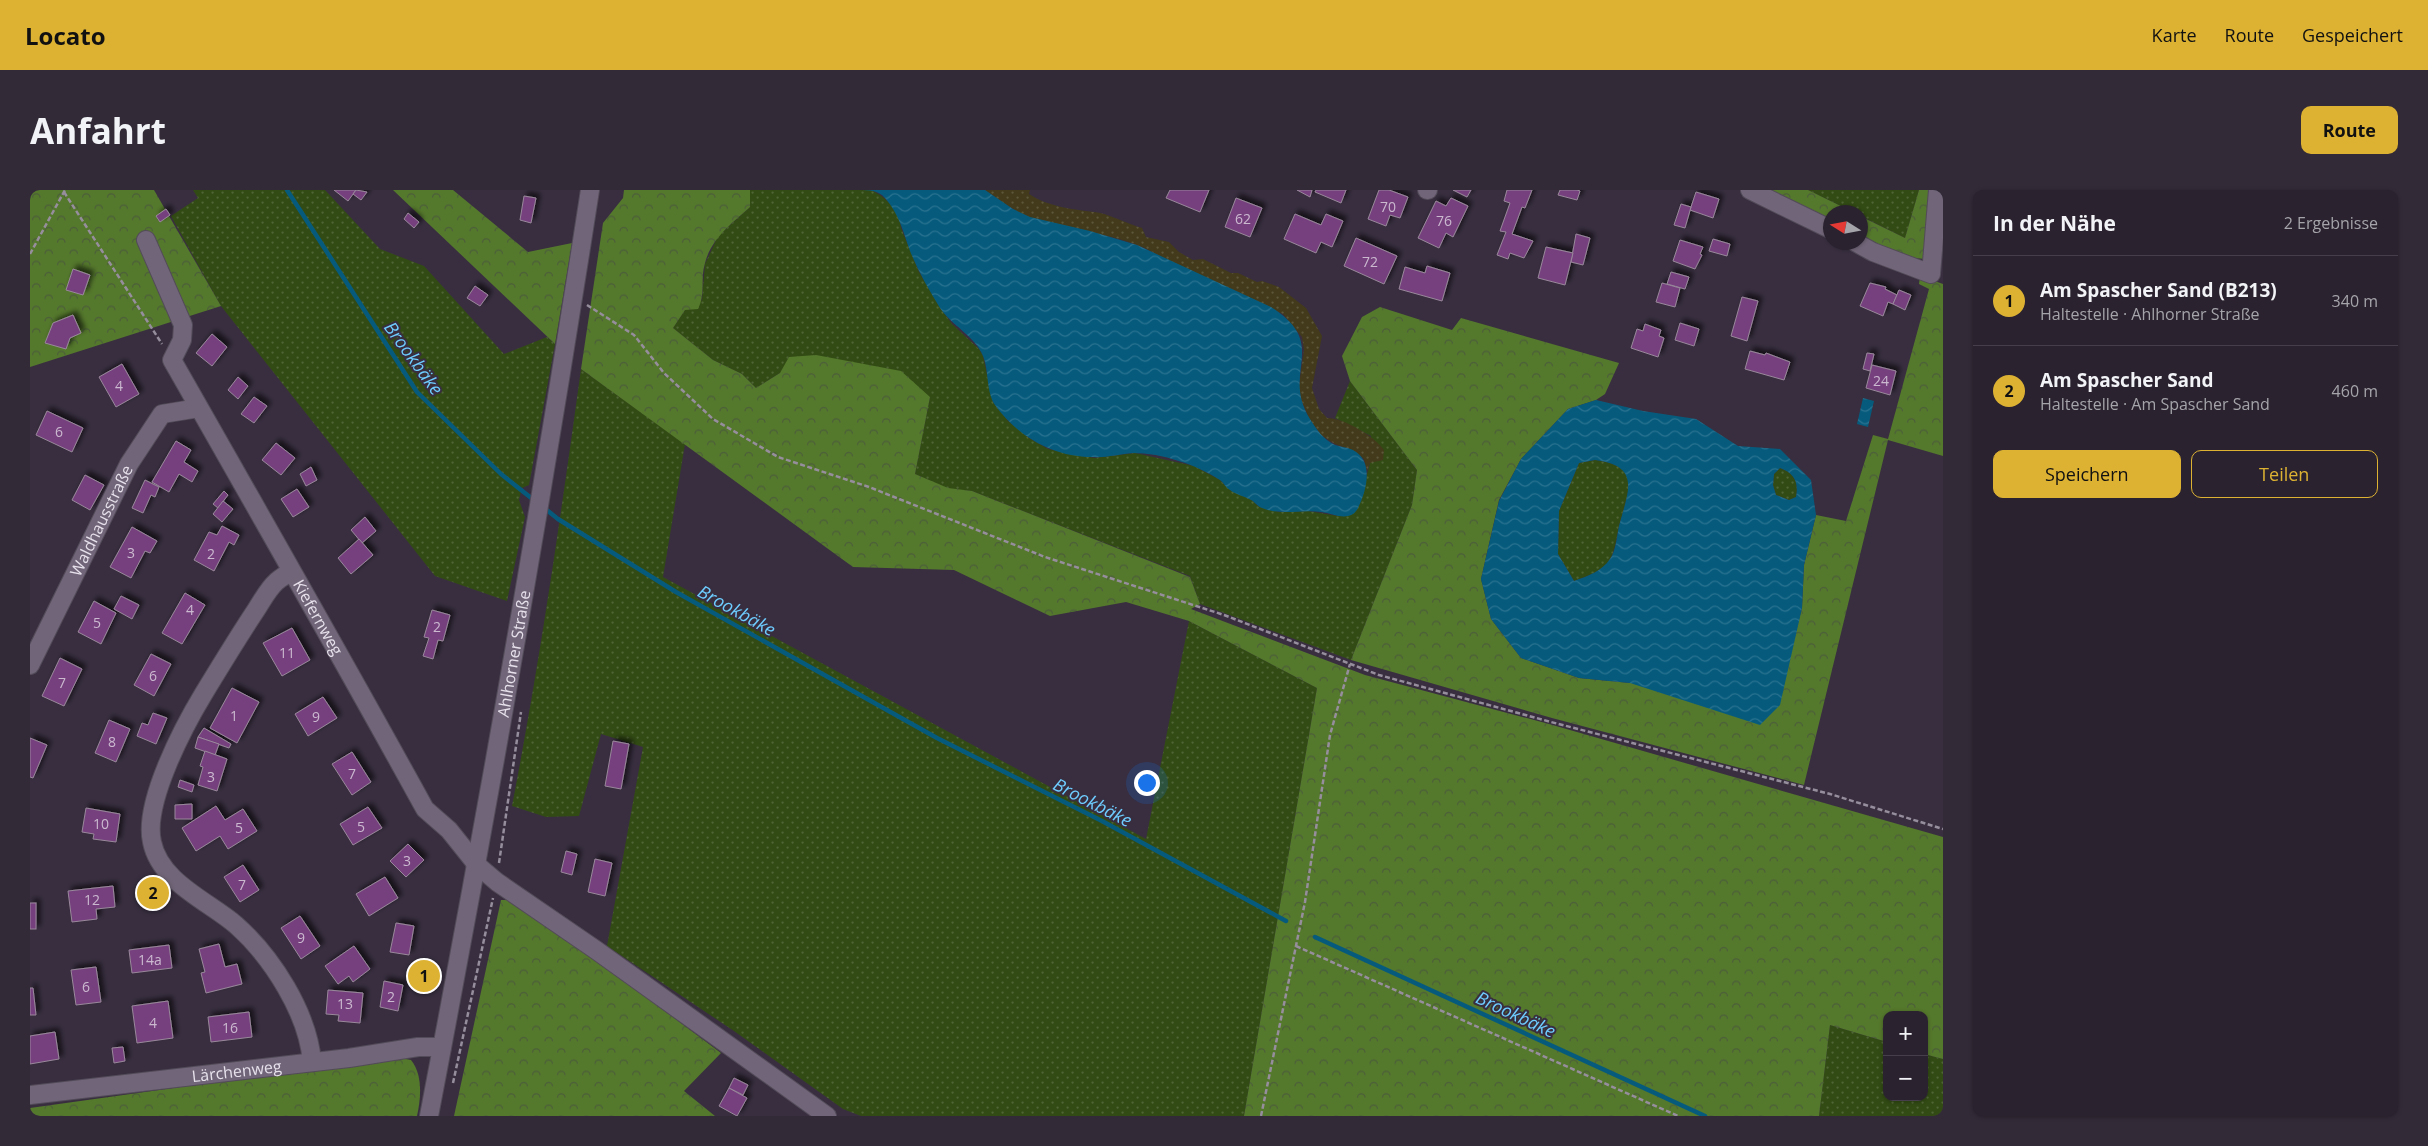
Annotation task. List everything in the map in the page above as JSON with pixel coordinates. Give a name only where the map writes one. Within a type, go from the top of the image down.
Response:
[{"type":"street","name":"Ahlhorner Straße","points":[[429,1116],[477,865],[542,492],[590,190]]},
{"type":"street","points":[[1750,190],[1823,226]]},
{"type":"street","points":[[1868,249],[1931,274],[1938,190]]},
{"type":"street","points":[[146,240],[183,325],[182,340],[172,360]]},
{"type":"street","name":"Kiefernweg","points":[[172,360],[292,572],[314,607],[425,809],[449,830],[477,865],[496,882],[626,971],[827,1116]]},
{"type":"street","name":"Waldhausstraße","points":[[30,664],[129,464],[162,414],[200,408]]},
{"type":"street","points":[[292,572],[275,582],[232,647],[186,723],[158,790],[153,815],[151,841],[161,864],[181,884],[237,926],[277,973],[298,1010],[310,1043],[312,1062]]},
{"type":"street","name":"Lärchenweg","points":[[30,1095],[350,1058],[418,1047],[442,1047]]},
{"type":"path","points":[[30,254],[65,191],[172,360]]},
{"type":"path","points":[[573,296],[634,335],[664,373],[713,419],[778,458],[869,487],[1045,557],[1224,615],[1379,675],[1551,722],[1830,794],[1943,829]]},
{"type":"path","points":[[1261,1116],[1304,902],[1330,735],[1350,664]]},
{"type":"path","points":[[452,1088],[496,882],[522,706]]},
{"type":"path","points":[[1296,946],[1678,1116]]},
{"type":"green space","points":[[30,190],[154,190],[221,306],[30,367]]},
{"type":"green space","points":[[193,190],[325,190],[380,249],[424,266],[504,354],[547,337],[555,344],[529,485],[522,488],[519,500],[525,517],[507,601],[435,576],[221,306],[171,216],[198,198]]},
{"type":"green space","points":[[393,190],[453,190],[528,252],[572,243],[555,344]]},
{"type":"green space","points":[[624,190],[750,190],[750,207],[723,232],[708,254],[704,269],[702,298],[698,309],[685,310],[673,328],[713,360],[742,374],[756,388],[780,373],[789,357],[816,355],[901,371],[930,397],[915,474],[948,488],[972,491],[1190,577],[1200,604],[1191,609],[1365,675],[1549,724],[1943,837],[1943,1059],[1928,1055],[1928,1011],[1883,1011],[1883,1041],[1830,1025],[1819,1116],[1244,1116],[1317,688],[1189,621],[1126,602],[1050,616],[954,570],[853,567],[581,369],[603,223],[623,198]]},
{"type":"green space","points":[[750,190],[870,190],[886,200],[895,210],[919,272],[941,309],[952,324],[979,349],[983,356],[993,402],[1008,421],[1029,438],[1048,449],[1094,458],[1135,453],[1194,466],[1220,480],[1230,490],[1252,500],[1258,506],[1279,512],[1308,511],[1338,516],[1358,507],[1370,463],[1371,436],[1335,418],[1350,381],[1417,470],[1412,505],[1351,660],[1200,604],[1190,576],[972,491],[948,489],[915,474],[930,397],[780,373],[756,388],[742,374],[713,360],[673,328],[685,310],[702,300],[705,264],[718,236],[750,207]]},
{"type":"green space","points":[[1771,190],[1808,190],[1839,205],[1823,205],[1823,220],[1769,193]]},
{"type":"green space","points":[[1808,190],[1919,190],[1905,238],[1868,220],[1868,205],[1839,205]]},
{"type":"green space","points":[[1919,190],[1933,190],[1926,259],[1901,257],[1868,240],[1868,220],[1905,238]]},
{"type":"green space","points":[[1920,276],[1943,284],[1943,456],[1888,440],[1804,785],[1552,718],[1351,660],[1412,505],[1417,470],[1350,381],[1342,356],[1362,317],[1380,307],[1452,330],[1461,318],[1619,363],[1605,394],[1596,400],[1568,409],[1521,459],[1499,500],[1481,579],[1491,619],[1521,658],[1579,678],[1630,683],[1791,650],[1802,608],[1804,565],[1816,515],[1846,521],[1873,435],[1888,439],[1929,289],[1919,284]]},
{"type":"green space","points":[[581,369],[685,444],[663,577],[1146,839],[1189,621],[1317,688],[1244,1116],[861,1116],[843,1109],[734,1031],[607,946],[643,747],[601,734],[579,816],[546,817],[512,806],[550,588]]},
{"type":"green space","points":[[1595,460],[1610,463],[1620,468],[1626,474],[1628,491],[1612,556],[1599,570],[1574,581],[1558,554],[1559,511],[1579,463]]},
{"type":"green space","points":[[1780,468],[1792,475],[1796,483],[1796,497],[1789,500],[1776,495],[1773,485],[1774,474]]},
{"type":"green space","points":[[501,900],[516,900],[721,1053],[684,1091],[715,1116],[454,1116]]},
{"type":"green space","points":[[1830,1025],[1883,1041],[1883,1101],[1928,1101],[1928,1055],[1943,1059],[1943,1116],[1819,1116]]},
{"type":"green space","points":[[395,1057],[411,1060],[418,1073],[420,1094],[417,1116],[30,1116],[30,1108]]},
{"type":"sand","points":[[985,190],[1030,190],[1029,194],[1052,205],[1105,214],[1142,228],[1146,237],[1169,242],[1179,252],[1193,260],[1203,259],[1231,273],[1238,273],[1257,282],[1262,281],[1279,287],[1306,308],[1322,336],[1312,388],[1319,409],[1327,418],[1350,424],[1373,439],[1384,450],[1383,460],[1370,463],[1367,471],[1364,459],[1354,451],[1335,444],[1321,435],[1310,420],[1298,393],[1304,350],[1302,337],[1283,314],[1165,260],[1135,244],[1031,218],[1013,209]]},
{"type":"water","points":[[870,190],[985,190],[1013,209],[1030,217],[1090,231],[1137,245],[1271,307],[1289,321],[1298,334],[1302,346],[1300,387],[1302,402],[1310,419],[1327,440],[1335,445],[1353,450],[1364,461],[1367,476],[1366,485],[1357,509],[1350,516],[1338,516],[1314,511],[1276,512],[1260,507],[1249,499],[1232,492],[1220,480],[1179,461],[1156,455],[1133,453],[1102,457],[1078,456],[1050,449],[1037,443],[1014,426],[995,405],[990,394],[983,356],[974,342],[940,308],[917,266],[894,210],[882,195]]},
{"type":"water","points":[[1863,398],[1874,401],[1868,427],[1857,424]]},
{"type":"water","points":[[1596,400],[1643,411],[1696,419],[1738,446],[1780,449],[1811,480],[1816,515],[1804,565],[1802,608],[1780,705],[1760,725],[1630,683],[1579,678],[1521,658],[1491,619],[1481,579],[1499,501],[1521,459],[1568,409]],"holes":[[[1595,460],[1610,463],[1620,468],[1626,475],[1628,492],[1612,556],[1599,570],[1574,581],[1558,554],[1559,511],[1579,463]],[[1780,468],[1792,475],[1796,483],[1796,497],[1789,500],[1776,495],[1773,485],[1774,474]]]},
{"type":"building","points":[[334,190],[356,190],[348,201]]},
{"type":"building","points":[[356,190],[367,192],[361,200],[353,194]]},
{"type":"building","points":[[1170,190],[1209,190],[1200,212],[1166,198]]},
{"type":"building","points":[[1297,190],[1312,190],[1310,197]]},
{"type":"building","points":[[1316,190],[1346,190],[1341,203],[1315,192]]},
{"type":"building","points":[[1379,190],[1389,190],[1408,197],[1400,218],[1390,215],[1386,226],[1368,219]]},
{"type":"building","points":[[1453,190],[1471,190],[1467,197]]},
{"type":"building","points":[[1507,190],[1532,190],[1525,208],[1522,207],[1512,234],[1533,241],[1524,258],[1510,253],[1508,259],[1497,255],[1506,232],[1500,231],[1510,203],[1504,201]]},
{"type":"building","points":[[1560,190],[1580,191],[1577,200],[1558,195]]},
{"type":"building","points":[[1696,192],[1719,199],[1713,218],[1690,210]]},
{"type":"building","points":[[524,196],[536,198],[531,223],[520,220]]},
{"type":"building","points":[[1236,198],[1262,208],[1250,237],[1225,227]]},
{"type":"building","points":[[1451,198],[1468,206],[1453,237],[1446,233],[1439,248],[1418,238],[1436,201],[1446,206]]},
{"type":"building","points":[[1681,204],[1691,207],[1685,228],[1674,225]]},
{"type":"building","points":[[166,209],[170,215],[160,222],[156,216]]},
{"type":"building","points":[[408,213],[419,222],[414,228],[404,219]]},
{"type":"building","points":[[1295,214],[1321,225],[1326,214],[1343,221],[1332,247],[1321,242],[1316,253],[1284,239]]},
{"type":"building","points":[[1576,234],[1590,238],[1583,265],[1571,262]]},
{"type":"building","points":[[1356,238],[1397,256],[1384,284],[1344,266]]},
{"type":"building","points":[[1713,239],[1730,244],[1727,256],[1709,251]]},
{"type":"building","points":[[1680,240],[1703,247],[1700,254],[1702,255],[1695,269],[1673,261]]},
{"type":"building","points":[[1546,247],[1573,253],[1565,285],[1538,278]]},
{"type":"building","points":[[1427,266],[1450,273],[1442,301],[1399,289],[1405,267],[1425,273]]},
{"type":"building","points":[[73,269],[90,275],[83,295],[66,290]]},
{"type":"building","points":[[1671,272],[1689,277],[1685,289],[1667,284]]},
{"type":"building","points":[[1662,283],[1680,288],[1675,307],[1656,302]]},
{"type":"building","points":[[1870,283],[1886,287],[1885,289],[1897,295],[1893,304],[1888,302],[1883,316],[1860,306]]},
{"type":"building","points":[[475,286],[488,295],[480,306],[467,298]]},
{"type":"building","points":[[1899,290],[1911,295],[1905,310],[1893,304]]},
{"type":"building","points":[[1742,297],[1758,301],[1747,341],[1731,336]]},
{"type":"building","points":[[73,315],[81,333],[70,338],[66,349],[45,343],[53,323]]},
{"type":"building","points":[[1680,323],[1699,329],[1694,346],[1675,340]]},
{"type":"building","points":[[1645,324],[1661,330],[1659,336],[1664,338],[1658,357],[1631,348],[1637,329],[1643,331]]},
{"type":"building","points":[[212,334],[227,347],[212,366],[196,353]]},
{"type":"building","points":[[1750,351],[1765,355],[1766,353],[1790,362],[1784,380],[1745,369]]},
{"type":"building","points":[[1867,353],[1874,354],[1870,371],[1863,369]]},
{"type":"building","points":[[122,364],[139,394],[116,407],[99,377]]},
{"type":"building","points":[[1872,365],[1896,371],[1890,395],[1866,388]]},
{"type":"building","points":[[238,377],[248,386],[238,399],[228,390]]},
{"type":"building","points":[[254,397],[267,406],[254,423],[241,414]]},
{"type":"building","points":[[47,411],[83,428],[72,452],[36,435]]},
{"type":"building","points":[[176,441],[191,450],[184,462],[198,471],[192,482],[179,474],[169,492],[152,482]]},
{"type":"building","points":[[276,443],[295,458],[281,475],[262,460]]},
{"type":"building","points":[[311,467],[317,480],[306,486],[300,474]]},
{"type":"building","points":[[85,475],[104,485],[90,510],[72,500]]},
{"type":"building","points":[[145,480],[159,487],[155,497],[151,495],[143,513],[132,508]]},
{"type":"building","points":[[297,489],[309,507],[293,517],[281,499]]},
{"type":"building","points":[[224,491],[228,495],[218,508],[213,504]]},
{"type":"building","points":[[223,501],[233,509],[222,522],[213,514]]},
{"type":"building","points":[[365,517],[376,531],[362,543],[351,530]]},
{"type":"building","points":[[222,526],[239,535],[234,545],[229,542],[214,571],[194,560],[209,532],[217,535]]},
{"type":"building","points":[[132,527],[157,541],[150,553],[145,551],[131,578],[110,567]]},
{"type":"building","points":[[359,539],[373,555],[351,574],[338,558]]},
{"type":"building","points":[[185,593],[205,605],[182,644],[162,633]]},
{"type":"building","points":[[121,596],[139,605],[132,619],[114,609]]},
{"type":"building","points":[[94,601],[116,613],[101,644],[78,632]]},
{"type":"building","points":[[432,610],[450,615],[443,641],[438,640],[433,659],[423,656],[429,638],[424,637]]},
{"type":"building","points":[[292,628],[310,660],[282,676],[263,643]]},
{"type":"building","points":[[151,654],[171,664],[154,696],[134,685]]},
{"type":"building","points":[[60,658],[82,669],[64,706],[42,696]]},
{"type":"building","points":[[232,688],[259,702],[237,743],[210,728]]},
{"type":"building","points":[[323,697],[337,718],[308,736],[295,714]]},
{"type":"building","points":[[153,713],[167,718],[156,744],[137,736],[142,723],[148,725]]},
{"type":"building","points":[[109,720],[130,729],[116,762],[95,753]]},
{"type":"building","points":[[204,728],[231,744],[229,748],[198,737]]},
{"type":"building","points":[[198,737],[219,744],[215,755],[195,748]]},
{"type":"building","points":[[30,738],[47,745],[33,778],[30,777]]},
{"type":"building","points":[[613,741],[629,744],[621,789],[605,786]]},
{"type":"building","points":[[205,751],[227,759],[217,791],[198,785],[203,767],[200,766]]},
{"type":"building","points":[[352,752],[371,782],[352,795],[332,764]]},
{"type":"building","points":[[180,780],[194,785],[192,792],[178,787]]},
{"type":"building","points":[[192,804],[192,819],[175,819],[175,805]]},
{"type":"building","points":[[216,806],[225,820],[243,809],[257,831],[228,849],[220,836],[196,851],[182,828]]},
{"type":"building","points":[[368,807],[382,828],[353,845],[340,824]]},
{"type":"building","points":[[86,808],[120,814],[116,842],[93,839],[94,834],[82,832]]},
{"type":"building","points":[[408,844],[424,860],[406,877],[390,861]]},
{"type":"building","points":[[566,851],[577,854],[572,875],[561,872]]},
{"type":"building","points":[[595,859],[612,863],[605,896],[588,892]]},
{"type":"building","points":[[243,865],[259,890],[240,902],[224,877]]},
{"type":"building","points":[[385,877],[398,898],[369,916],[356,894]]},
{"type":"building","points":[[113,886],[115,907],[96,909],[97,919],[72,922],[68,891]]},
{"type":"building","points":[[30,903],[36,903],[36,929],[30,929]]},
{"type":"building","points":[[300,916],[320,946],[301,959],[281,928]]},
{"type":"building","points":[[396,923],[414,926],[409,955],[390,952]]},
{"type":"building","points":[[219,944],[225,967],[237,964],[242,984],[206,993],[201,973],[205,972],[199,949]]},
{"type":"building","points":[[169,945],[172,968],[132,973],[129,950]]},
{"type":"building","points":[[354,946],[370,969],[353,982],[349,976],[338,984],[325,966]]},
{"type":"building","points":[[96,967],[101,1002],[76,1005],[71,970]]},
{"type":"building","points":[[384,981],[403,985],[398,1011],[380,1007]]},
{"type":"building","points":[[30,988],[33,988],[36,1015],[30,1015]]},
{"type":"building","points":[[328,990],[363,993],[360,1023],[338,1021],[339,1015],[326,1014]]},
{"type":"building","points":[[168,1001],[173,1038],[137,1043],[132,1006]]},
{"type":"building","points":[[249,1012],[252,1037],[211,1042],[208,1017]]},
{"type":"building","points":[[55,1032],[59,1059],[30,1064],[30,1036]]},
{"type":"building","points":[[123,1047],[125,1061],[114,1063],[112,1048]]},
{"type":"building","points":[[734,1078],[748,1085],[743,1095],[729,1088]]},
{"type":"building","points":[[729,1088],[747,1098],[737,1116],[719,1106]]},
{"type":"waterway","name":"Brookbäke","points":[[287,190],[417,392],[501,474],[535,501]]},
{"type":"waterway","name":"Brookbäke","points":[[543,507],[558,519],[676,592],[937,738],[1102,821],[1286,921]]},
{"type":"waterway","name":"Brookbäke","points":[[1315,937],[1705,1116]]},
{"type":"place","name":"Am Spascher Sand","points":[[153,893]]},
{"type":"place","name":"Am Spascher Sand (B213)","points":[[424,976]]}]
